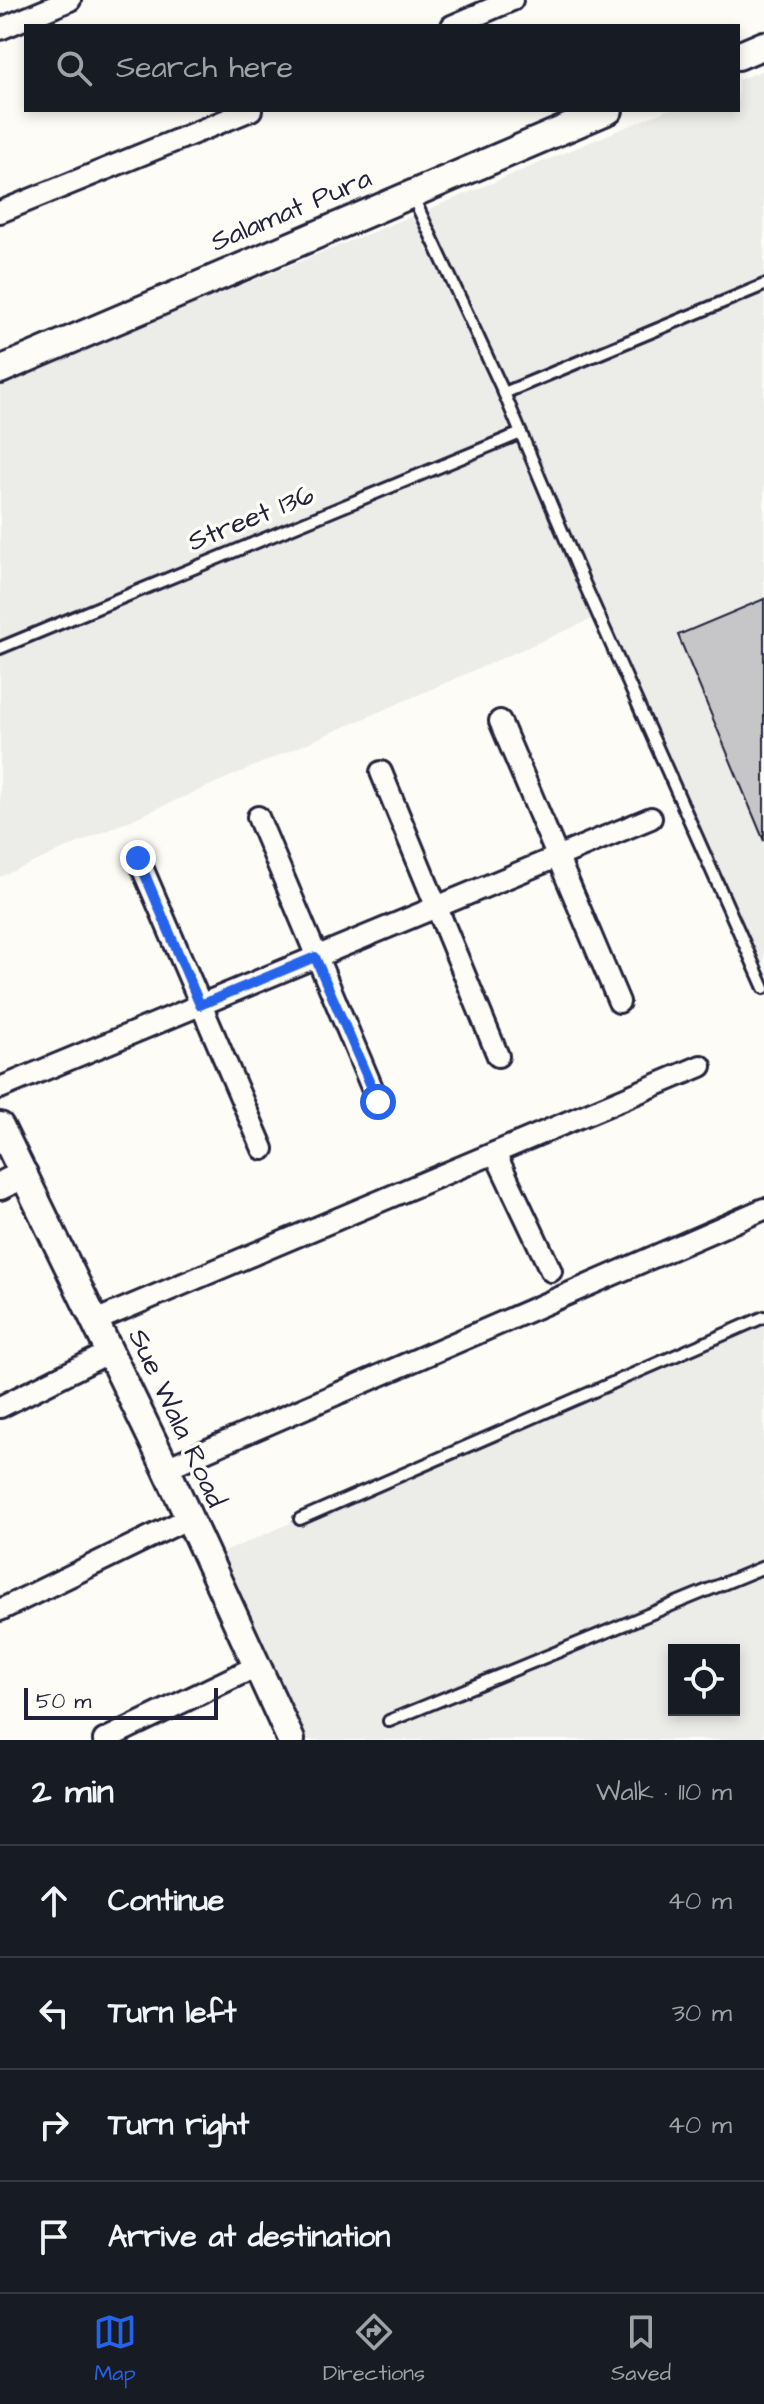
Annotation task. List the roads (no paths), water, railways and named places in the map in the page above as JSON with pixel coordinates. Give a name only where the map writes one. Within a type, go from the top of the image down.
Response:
[{"type":"street","points":[[457,24],[512,0]]},
{"type":"street","points":[[0,29],[63,1]]},
{"type":"street","points":[[740,55],[764,45]]},
{"type":"street","points":[[0,212],[246,112]]},
{"type":"street","name":"Salamat Pura","points":[[0,370],[604,112]]},
{"type":"street","points":[[500,721],[619,1002]]},
{"type":"street","points":[[381,772],[498,1056]]},
{"type":"street","points":[[258,817],[378,1102]]},
{"type":"street","points":[[0,1088],[651,818]]},
{"type":"street","points":[[138,858],[263,1149]]},
{"type":"street","points":[[95,1321],[701,1066]]},
{"type":"street","name":"Sue Wala Road","points":[[0,1126],[12,1180],[95,1321],[291,1740]]},
{"type":"street","points":[[495,1153],[551,1271]]},
{"type":"street","points":[[166,1468],[764,1209]]},
{"type":"street","points":[[0,1407],[110,1352]]},
{"type":"street","points":[[0,1610],[189,1518]]},
{"type":"street","points":[[104,1740],[257,1666]]},
{"type":"lane","points":[[411,193],[504,393],[584,583],[764,988]]},
{"type":"lane","points":[[504,393],[764,285]]},
{"type":"lane","name":"Street 136","points":[[0,648],[521,433]]},
{"type":"lane","points":[[300,1519],[764,1317]]},
{"type":"lane","points":[[389,1721],[764,1567]]}]
